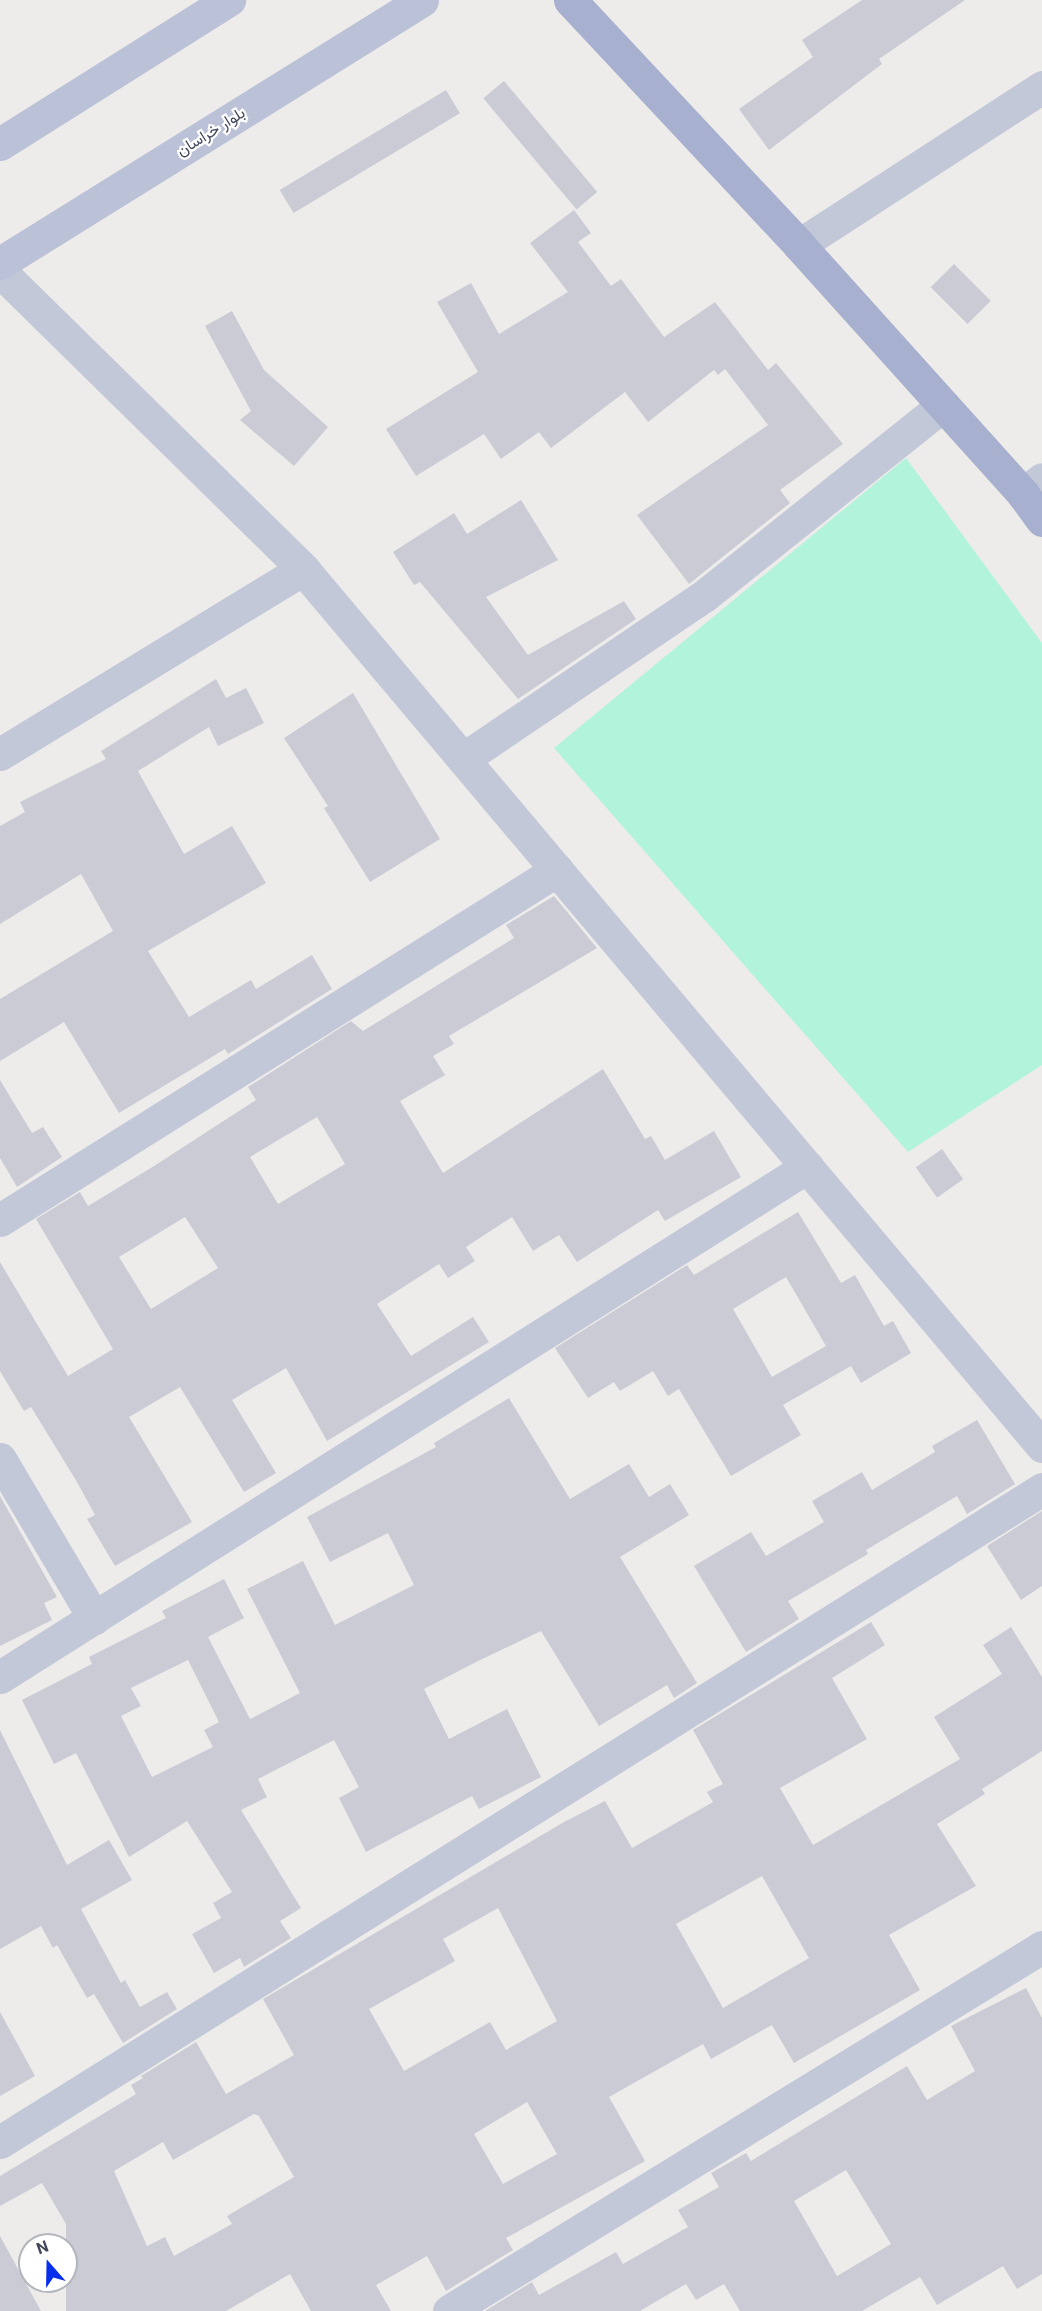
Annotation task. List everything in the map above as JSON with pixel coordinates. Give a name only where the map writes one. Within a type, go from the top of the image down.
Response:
[{"type":"main road","points":[[0,144],[229,0]]},
{"type":"main road","name":"بلوار خراسان","points":[[0,263],[422,0]]},
{"type":"main road","points":[[576,2],[943,405],[1033,486],[1042,520]]},
{"type":"street","points":[[799,245],[1042,87]]},
{"type":"street","points":[[0,271],[303,569],[1042,1446]]},
{"type":"street","points":[[463,759],[704,596],[943,405]]},
{"type":"street","points":[[0,754],[303,569]]},
{"type":"street","points":[[0,1220],[557,870]]},
{"type":"street","points":[[0,1677],[807,1167]]},
{"type":"street","points":[[0,1459],[94,1618]]},
{"type":"street","points":[[0,2142],[1042,1489]]},
{"type":"street","points":[[449,2311],[1042,1947]]},
{"type":"green space","points":[[906,458],[1042,643],[1042,1065],[908,1152],[554,748]]},
{"type":"building","points":[[862,0],[965,0],[879,59],[882,64],[769,150],[739,109],[813,57],[802,40]]},
{"type":"building","points":[[504,81],[597,192],[577,209],[483,98]]},
{"type":"building","points":[[446,90],[460,113],[294,213],[280,190]]},
{"type":"building","points":[[574,210],[591,233],[578,242],[611,286],[621,279],[664,337],[715,302],[768,370],[776,363],[843,444],[780,490],[790,503],[689,584],[637,515],[768,425],[725,369],[718,375],[714,370],[648,422],[625,392],[551,448],[539,432],[501,459],[484,434],[416,476],[386,429],[478,372],[437,302],[471,283],[499,334],[568,292],[530,243]]},
{"type":"building","points":[[954,264],[991,301],[967,324],[931,287]]},
{"type":"building","points":[[232,311],[264,370],[328,427],[294,466],[240,420],[251,411],[205,326]]},
{"type":"building","points":[[521,500],[558,560],[486,597],[528,655],[624,601],[636,619],[518,699],[420,582],[414,585],[393,552],[454,513],[467,534]]},
{"type":"building","points":[[216,679],[226,698],[246,688],[264,723],[218,746],[209,727],[138,771],[184,854],[232,826],[266,883],[148,951],[189,1017],[251,980],[256,989],[312,955],[332,989],[228,1054],[225,1049],[119,1113],[64,1022],[0,1061],[0,999],[113,931],[81,874],[0,924],[0,826],[25,812],[20,802],[106,759],[101,751]]},
{"type":"building","points":[[353,693],[440,839],[370,882],[324,808],[328,806],[284,738]]},
{"type":"building","points":[[554,896],[597,948],[449,1036],[454,1044],[433,1056],[445,1075],[400,1101],[443,1173],[603,1069],[645,1139],[651,1136],[665,1160],[714,1131],[741,1177],[665,1221],[658,1210],[577,1262],[559,1235],[533,1251],[512,1217],[466,1247],[475,1261],[448,1278],[439,1264],[377,1304],[411,1356],[473,1317],[489,1342],[327,1441],[286,1368],[232,1400],[276,1473],[244,1492],[180,1387],[129,1417],[192,1522],[115,1566],[87,1519],[95,1515],[77,1482],[31,1407],[24,1411],[0,1371],[0,1262],[68,1376],[113,1349],[36,1219],[80,1192],[88,1206],[154,1166],[256,1100],[248,1087],[351,1021],[363,1031],[514,938],[506,925]],"holes":[[[317,1117],[345,1164],[278,1204],[250,1157]],[[185,1217],[218,1268],[151,1309],[119,1257]]]},
{"type":"building","points":[[0,1080],[32,1133],[43,1127],[62,1157],[17,1187],[0,1158]]},
{"type":"building","points":[[942,1149],[963,1179],[937,1198],[916,1167]]},
{"type":"building","points":[[798,1212],[841,1283],[855,1275],[884,1326],[893,1321],[911,1353],[861,1383],[851,1366],[783,1405],[801,1435],[731,1476],[679,1389],[668,1396],[653,1371],[620,1391],[614,1382],[588,1398],[555,1348],[687,1265],[694,1275]],"holes":[[[786,1277],[826,1346],[772,1377],[733,1309]]]},
{"type":"building","points":[[509,1398],[570,1499],[629,1464],[649,1497],[670,1484],[689,1515],[620,1557],[697,1683],[674,1698],[667,1685],[599,1726],[541,1631],[476,1662],[424,1689],[449,1739],[507,1709],[541,1777],[479,1809],[472,1796],[366,1852],[339,1798],[359,1787],[334,1740],[258,1779],[267,1797],[241,1810],[301,1908],[280,1921],[291,1938],[244,1967],[240,1958],[214,1973],[192,1934],[221,1918],[213,1903],[232,1892],[187,1821],[129,1857],[76,1753],[54,1764],[22,1700],[92,1664],[89,1657],[166,1618],[162,1611],[224,1579],[244,1618],[208,1637],[250,1719],[300,1693],[247,1589],[303,1561],[335,1625],[414,1585],[388,1533],[330,1562],[307,1517],[436,1447],[434,1443]],"holes":[[[188,1660],[219,1722],[204,1730],[213,1747],[152,1777],[121,1716],[141,1706],[131,1688]]]},
{"type":"building","points":[[977,1420],[1015,1484],[967,1514],[957,1496],[866,1550],[868,1554],[788,1601],[799,1619],[746,1652],[694,1566],[751,1532],[766,1556],[824,1522],[812,1501],[862,1472],[872,1490],[935,1452],[932,1446]]},
{"type":"building","points":[[0,1496],[57,1597],[44,1603],[52,1620],[0,1646]]},
{"type":"building","points":[[1042,1511],[1042,1586],[1021,1600],[987,1546]]},
{"type":"building","points":[[871,1622],[885,1645],[832,1678],[867,1739],[780,1788],[813,1845],[960,1759],[934,1717],[1002,1674],[983,1645],[1011,1627],[1042,1677],[1042,1751],[982,1789],[985,1794],[937,1824],[976,1886],[889,1935],[920,1990],[794,2063],[772,2025],[711,2059],[703,2044],[609,2097],[645,2161],[506,2238],[513,2250],[446,2291],[427,2256],[376,2285],[391,2311],[311,2311],[290,2274],[226,2311],[66,2311],[66,2293],[78,2293],[78,2233],[66,2233],[66,2224],[42,2183],[0,2206],[0,2176],[136,2094],[131,2085],[143,2078],[141,2076],[196,2042],[226,2094],[294,2055],[263,1999],[564,1822],[605,1801],[632,1848],[713,1802],[707,1792],[723,1784],[693,1730]],"holes":[[[762,1876],[809,1958],[723,2008],[676,1924]],[[498,1908],[557,2021],[506,2050],[490,2022],[404,2071],[369,2009],[455,1961],[443,1939]],[[527,2102],[557,2154],[503,2184],[474,2134]],[[254,2114],[259,2116],[294,2177],[227,2216],[232,2224],[174,2256],[165,2237],[147,2246],[114,2171],[163,2142],[173,2160]]]},
{"type":"building","points":[[0,1730],[67,1865],[109,1840],[132,1880],[81,1909],[121,1983],[125,1980],[140,2007],[167,1992],[177,2009],[123,2043],[94,1994],[87,1998],[57,1945],[53,1948],[41,1926],[0,1949]]},
{"type":"building","points":[[1026,1988],[1042,2018],[1042,2274],[1017,2289],[1003,2266],[937,2305],[920,2277],[862,2311],[740,2311],[724,2284],[696,2300],[686,2284],[640,2311],[485,2311],[532,2282],[539,2295],[616,2252],[623,2264],[688,2227],[678,2210],[719,2187],[711,2173],[746,2153],[751,2161],[907,2066],[927,2100],[975,2071],[951,2026]],"holes":[[[846,2170],[891,2244],[837,2276],[794,2201]]]},
{"type":"building","points":[[0,2012],[35,2076],[0,2096]]},
{"type":"building","points":[[0,2236],[18,2269],[18,2293],[31,2293],[41,2311],[0,2311]]}]
